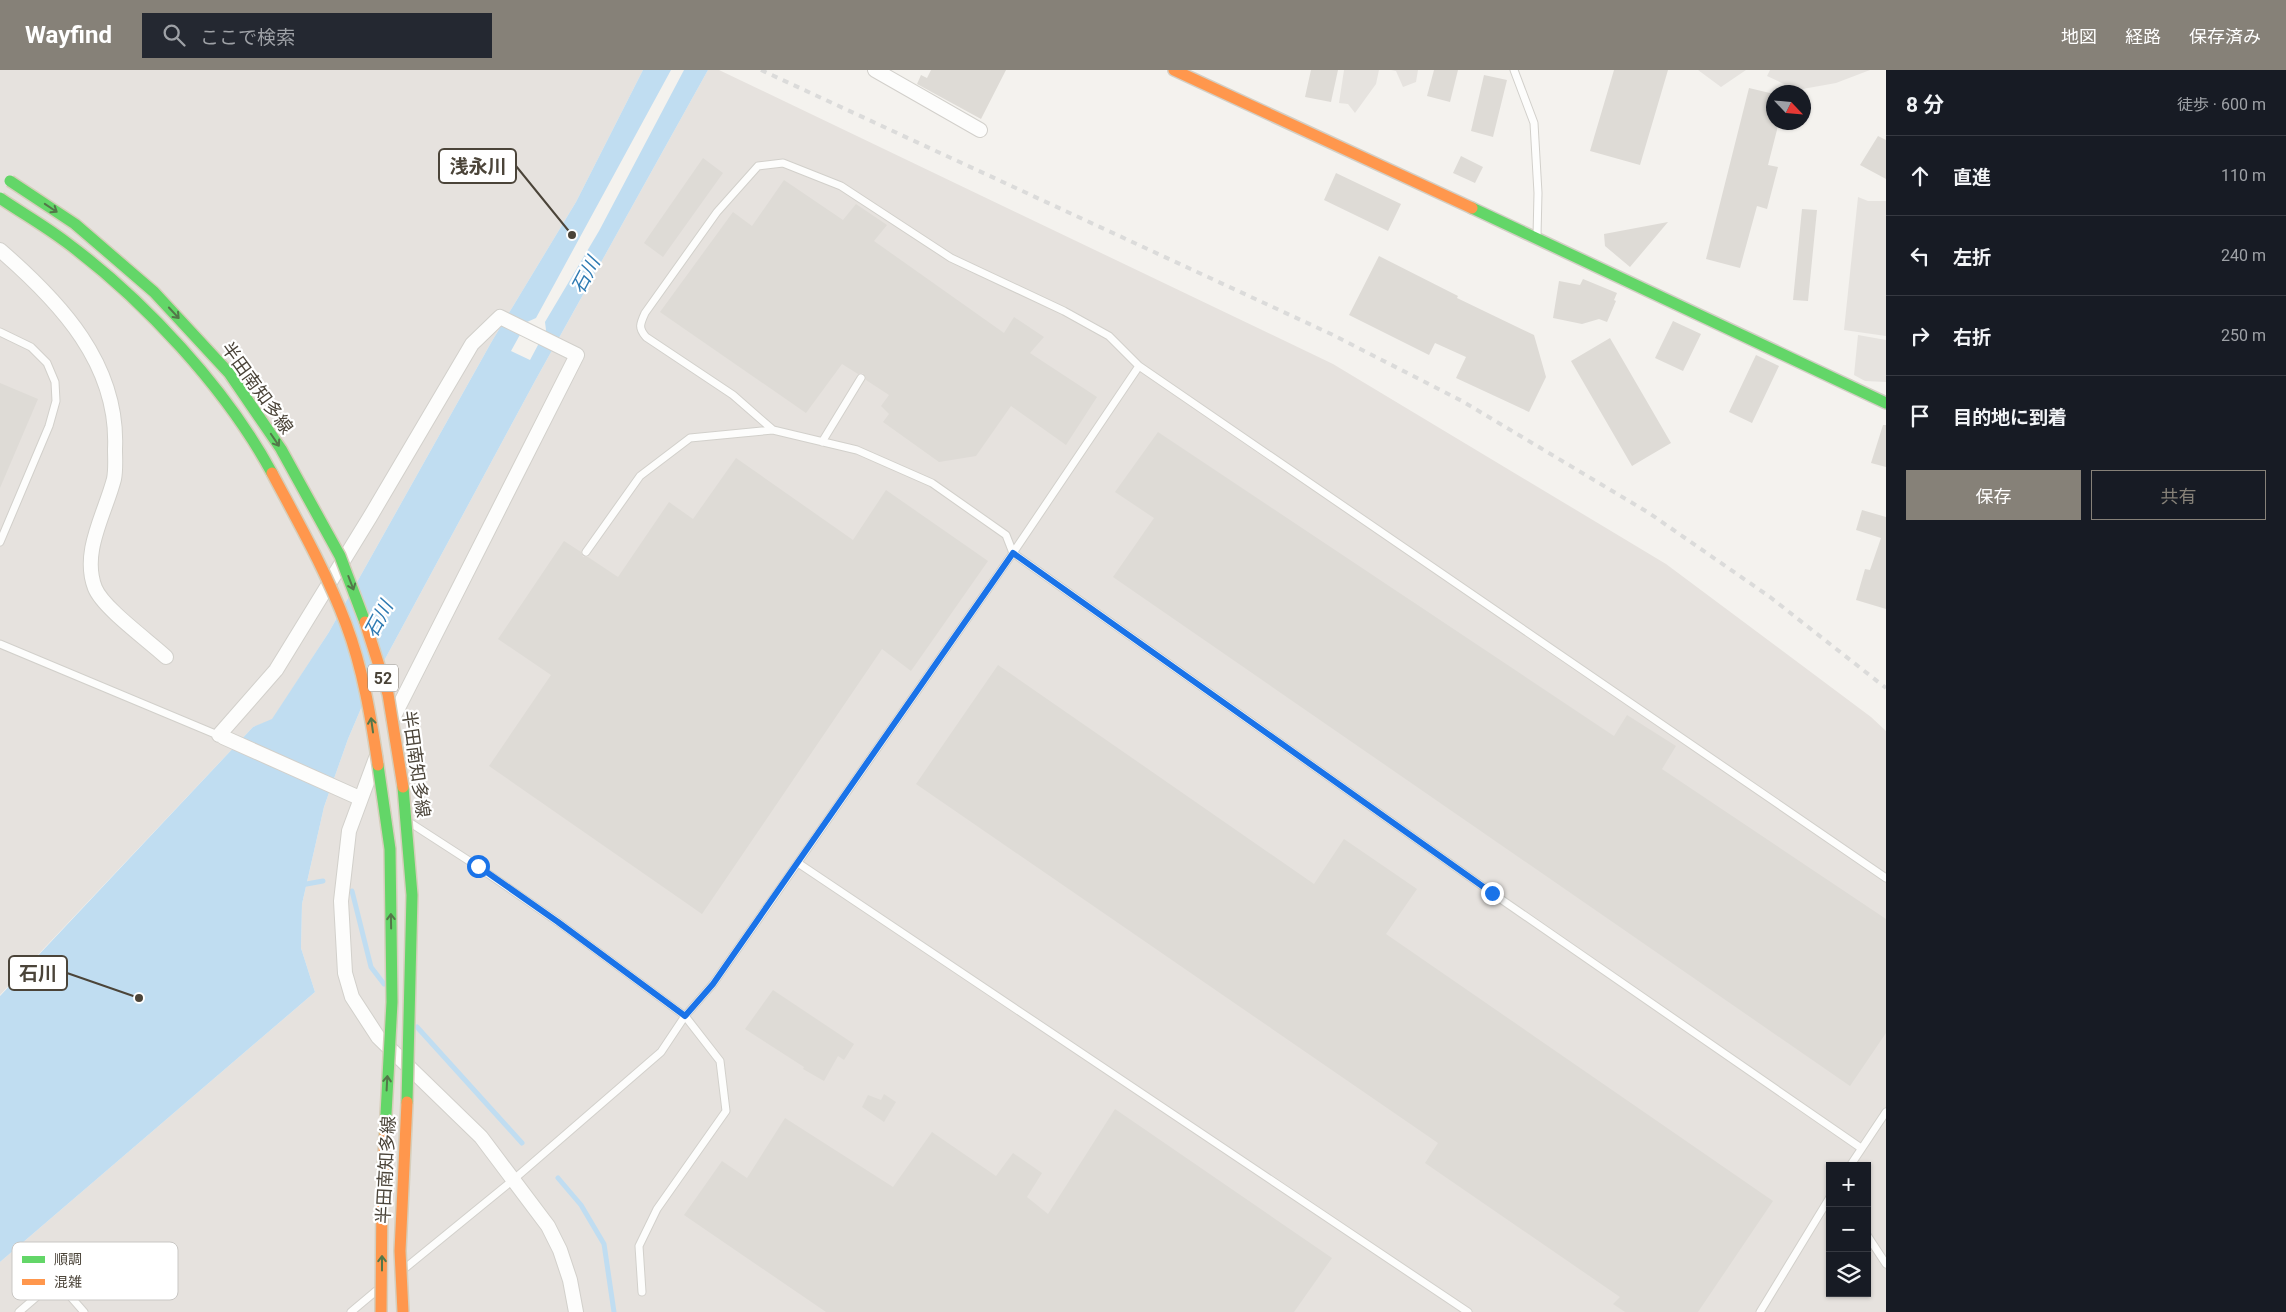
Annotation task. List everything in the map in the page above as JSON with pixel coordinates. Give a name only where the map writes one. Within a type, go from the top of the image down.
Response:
[{"type":"main road","points":[[1174,70],[1886,403]]},
{"type":"main road","name":"半田南知多線","points":[[10,181],[75,224],[154,292],[229,373],[280,449],[336,548],[363,615],[388,694],[405,798],[412,895],[409,1048],[400,1251],[404,1312]]},
{"type":"main road","name":"半田南知多線","points":[[0,198],[66,242],[129,294],[189,356],[257,445],[304,534],[346,624],[370,711],[390,849],[392,1002],[382,1194],[382,1312]]},
{"type":"street","points":[[875,70],[980,130]]},
{"type":"street","points":[[0,250],[57,306],[78,332],[89,346],[109,388],[116,426],[114,478],[98,525],[90,567],[96,590],[108,605],[166,657]]},
{"type":"street","points":[[361,799],[221,736],[276,670],[370,517],[472,344],[500,317],[578,355],[397,708],[349,830],[341,901],[345,973],[352,997],[378,1037],[481,1137],[548,1226],[560,1250],[570,1280],[576,1312]]},
{"type":"lane","points":[[1514,70],[1534,123],[1538,193],[1537,239]]},
{"type":"lane","points":[[773,430],[733,395],[646,337],[640,330],[639,324],[717,212],[758,166],[784,164],[841,186],[952,258],[1064,311],[1109,336],[1139,366],[1886,878]]},
{"type":"lane","points":[[0,332],[31,347],[47,363],[55,382],[56,401],[49,426],[0,542]]},
{"type":"lane","points":[[351,1312],[513,1180],[661,1052],[685,1016],[713,984],[1013,553],[1139,366]]},
{"type":"lane","points":[[822,442],[861,378]]},
{"type":"lane","points":[[586,552],[640,476],[690,438],[773,430],[857,450],[932,483],[1006,535],[1013,553],[1500,899],[1861,1148]]},
{"type":"lane","points":[[0,644],[221,736]]},
{"type":"lane","points":[[376,806],[393,814]]},
{"type":"lane","points":[[401,818],[417,826],[502,883],[685,1016],[720,1061],[726,1111],[657,1209],[639,1246],[642,1292]]},
{"type":"lane","points":[[798,862],[1468,1312]]},
{"type":"lane","points":[[1852,1162],[1886,1112]]},
{"type":"lane","points":[[1760,1312],[1826,1204]]},
{"type":"lane","points":[[1871,1241],[1886,1264]]},
{"type":"lane","points":[[19,1312],[33,1300]]},
{"type":"lane","points":[[74,1300],[84,1312]]},
{"type":"shaded area","points":[[0,70],[643,70],[576,202],[492,341],[329,632],[272,720],[253,727],[0,995]]},
{"type":"shaded area","points":[[708,70],[719,70],[1333,364],[1666,564],[1871,717],[1886,731],[1886,1312],[0,1312],[0,1262],[12,1252],[12,1300],[178,1300],[178,1242],[23,1242],[315,992],[301,948],[302,904],[324,807],[348,739],[371,685],[535,381]]},
{"type":"shaded area","points":[[1344,70],[1379,70],[1376,84],[1355,113],[1348,104],[1339,103]]},
{"type":"shaded area","points":[[1391,70],[1418,70],[1416,82],[1403,87],[1396,71]]},
{"type":"shaded area","points":[[1698,70],[1746,70],[1721,87]]},
{"type":"shaded area","points":[[1770,70],[1870,70],[1836,83],[1811,87],[1811,85],[1786,85],[1767,76]]},
{"type":"shaded area","points":[[1858,197],[1868,201],[1886,201],[1886,336],[1844,330]]},
{"type":"shaded area","points":[[1858,335],[1886,340],[1886,382],[1865,381],[1854,375]]},
{"type":"water","points":[[643,70],[671,70],[536,318],[527,322],[511,351],[530,360],[546,330],[545,322],[599,231],[684,70],[708,70],[535,381],[371,685],[348,739],[324,807],[302,904],[301,948],[315,992],[23,1242],[12,1242],[12,1252],[0,1262],[0,996],[253,727],[272,719],[329,632],[492,341],[576,202]]},
{"type":"building","points":[[931,70],[1006,70],[981,119],[917,84],[921,75],[927,78]]},
{"type":"building","points":[[1311,70],[1338,70],[1331,102],[1305,97]]},
{"type":"building","points":[[1434,70],[1458,70],[1450,102],[1427,96]]},
{"type":"building","points":[[1614,70],[1668,70],[1640,165],[1590,151]]},
{"type":"building","points":[[1484,75],[1507,80],[1493,137],[1471,131]]},
{"type":"building","points":[[1749,88],[1766,92],[1766,130],[1777,130],[1768,165],[1778,167],[1767,209],[1757,206],[1740,268],[1706,259]]},
{"type":"building","points":[[1878,136],[1886,140],[1886,179],[1860,165]]},
{"type":"building","points":[[1461,156],[1483,167],[1475,183],[1453,173]]},
{"type":"building","points":[[703,158],[723,173],[663,257],[644,243]]},
{"type":"building","points":[[1336,173],[1401,204],[1388,231],[1324,200]]},
{"type":"building","points":[[784,180],[843,220],[856,204],[887,225],[874,241],[1004,333],[1014,317],[1044,337],[1030,353],[1097,397],[1066,445],[1011,406],[976,456],[939,462],[883,422],[889,414],[881,406],[889,395],[866,380],[863,373],[858,374],[842,364],[806,413],[660,312],[733,212],[752,226]]},
{"type":"building","points":[[1802,209],[1817,210],[1808,301],[1793,300]]},
{"type":"building","points":[[1668,222],[1630,267],[1605,246],[1604,234]]},
{"type":"building","points":[[1379,256],[1458,296],[1457,298],[1534,335],[1546,377],[1529,412],[1456,378],[1466,357],[1435,343],[1429,355],[1349,315]]},
{"type":"building","points":[[1583,279],[1617,293],[1614,300],[1616,301],[1607,322],[1599,319],[1582,324],[1553,318],[1559,281],[1580,285]]},
{"type":"building","points":[[1673,321],[1701,334],[1683,371],[1655,358]]},
{"type":"building","points":[[1610,338],[1671,443],[1632,466],[1571,361]]},
{"type":"building","points":[[1756,355],[1779,366],[1752,423],[1729,412]]},
{"type":"building","points":[[0,383],[38,399],[0,488]]},
{"type":"building","points":[[1883,425],[1886,425],[1886,467],[1871,463]]},
{"type":"building","points":[[1158,432],[1614,736],[1627,715],[1676,746],[1662,769],[1886,919],[1886,1033],[1850,1086],[1113,577],[1154,518],[1115,492]]},
{"type":"building","points":[[736,458],[853,540],[886,490],[988,561],[911,671],[882,649],[702,914],[489,766],[551,675],[498,639],[564,541],[581,552],[583,557],[588,557],[618,577],[669,502],[693,519]]},
{"type":"building","points":[[1862,510],[1886,517],[1886,609],[1856,600],[1865,569],[1870,570],[1881,538],[1856,530]]},
{"type":"building","points":[[998,665],[1314,884],[1344,839],[1417,889],[1386,934],[1773,1201],[1698,1312],[1625,1312],[1613,1304],[1620,1297],[1425,1163],[1438,1143],[916,784]]},
{"type":"building","points":[[773,990],[854,1044],[844,1060],[838,1056],[824,1081],[803,1069],[804,1067],[745,1029]]},
{"type":"building","points":[[884,1094],[896,1102],[884,1122],[862,1107],[868,1095],[881,1100]]},
{"type":"building","points":[[1115,1109],[1332,1258],[1294,1312],[826,1312],[684,1215],[722,1161],[747,1178],[785,1118],[893,1187],[932,1132],[996,1176],[1013,1153],[1042,1173],[1027,1197],[1048,1214]]},
{"type":"waterway","points":[[301,885],[323,881]]},
{"type":"waterway","points":[[352,891],[371,967],[384,984]]},
{"type":"waterway","points":[[417,1027],[522,1143]]},
{"type":"waterway","points":[[558,1178],[581,1205],[604,1244],[614,1312]]},
{"type":"railway","points":[[761,70],[1331,334],[1462,401],[1649,513],[1770,597],[1886,688]]},
{"type":"traffic: fast","points":[[10,181],[75,224],[154,292],[229,373],[281,449],[340,556],[365,622]]},
{"type":"traffic: fast","points":[[0,198],[66,242],[125,291],[153,318],[181,347],[231,409],[272,473]]},
{"type":"traffic: fast","points":[[1472,208],[1886,403]]},
{"type":"traffic: fast","points":[[378,765],[390,849],[392,1002],[385,1133]]},
{"type":"traffic: fast","points":[[403,787],[412,895],[407,1102]]},
{"type":"traffic: slow","points":[[1174,70],[1472,208]]},
{"type":"traffic: slow","points":[[272,473],[321,566],[346,624],[362,676],[378,765]]},
{"type":"traffic: slow","points":[[365,622],[388,694],[403,787]]},
{"type":"traffic: slow","points":[[403,1312],[400,1251],[407,1102]]},
{"type":"traffic: slow","points":[[381,1312],[382,1194],[385,1133]]},
{"type":"place","name":"浅永川","points":[[572,235]]},
{"type":"place","name":"石川","points":[[139,998]]},
{"type":"route","points":[[478,866],[558,922],[685,1016],[713,984],[1013,553],[1492,893]]}]
